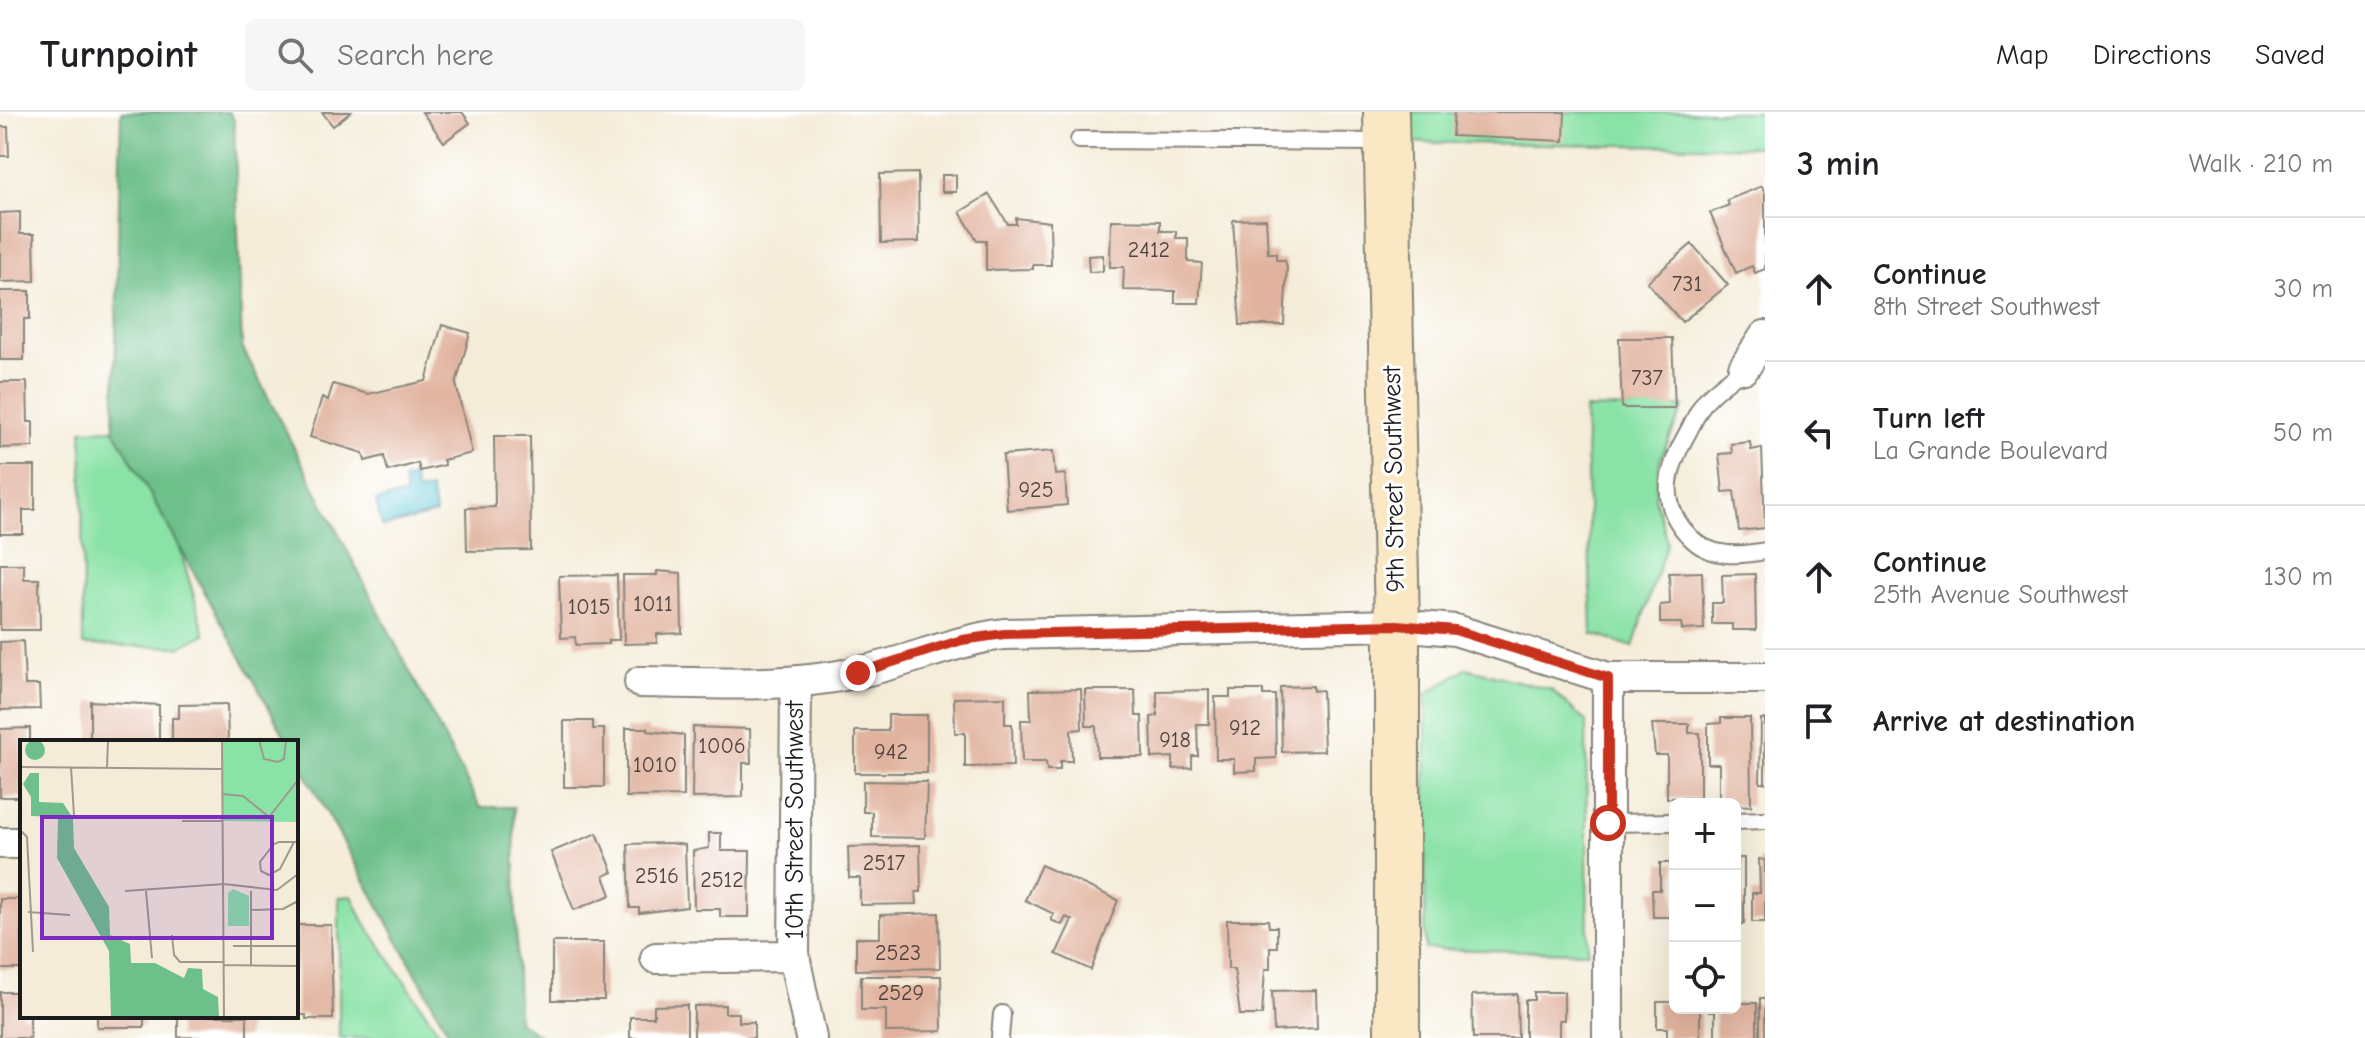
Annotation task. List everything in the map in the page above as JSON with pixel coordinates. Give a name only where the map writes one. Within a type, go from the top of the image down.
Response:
[{"type":"main road","name":"9th Street Southwest","points":[[1387,127],[1397,625],[1397,1038]]},
{"type":"street","points":[[1744,368],[1765,336]]},
{"type":"street","points":[[640,682],[796,683],[858,673],[962,640],[1004,634],[1397,625],[1455,630],[1608,678],[1765,678]]},
{"type":"street","points":[[1608,678],[1608,1038]]},
{"type":"street","name":"10th Street Southwest","points":[[796,683],[794,956],[811,1038]]},
{"type":"street","name":"10th Street Southwest","points":[[656,958],[794,956]]},
{"type":"lane","points":[[1079,140],[1387,127]]},
{"type":"lane","points":[[1744,368],[1705,401],[1674,456],[1667,493],[1671,512],[1697,544],[1720,554],[1745,555],[1765,551]]},
{"type":"lane","points":[[1741,821],[1765,820]]},
{"type":"lane","points":[[1608,823],[1669,822]]},
{"type":"lane","points":[[1000,1038],[1002,1014]]},
{"type":"green space","points":[[121,112],[229,112],[234,120],[242,347],[480,807],[514,807],[518,1021],[543,1038],[452,1038],[298,761],[298,740],[287,740],[114,429]]},
{"type":"green space","points":[[1387,112],[1765,112],[1765,147],[1387,142]]},
{"type":"green space","points":[[1684,406],[1660,460],[1655,498],[1667,542],[1633,647],[1592,634],[1585,409]]},
{"type":"green space","points":[[114,429],[179,546],[205,634],[181,647],[83,645],[82,430]]},
{"type":"green space","points":[[1466,668],[1552,690],[1586,722],[1588,952],[1425,949],[1426,694]]},
{"type":"green space","points":[[352,896],[363,920],[443,1038],[339,1038],[339,897]]},
{"type":"water","points":[[413,477],[417,492],[430,489],[436,514],[382,527],[376,501],[406,494],[403,480]]},
{"type":"building","points":[[322,112],[351,112],[333,126]]},
{"type":"building","points":[[422,112],[462,112],[470,123],[444,142]]},
{"type":"building","points":[[1454,112],[1565,112],[1564,141],[1452,136]]},
{"type":"building","points":[[0,127],[8,127],[9,156],[0,156]]},
{"type":"building","points":[[918,173],[919,242],[881,243],[880,174]]},
{"type":"building","points":[[942,175],[956,175],[956,192],[942,192]]},
{"type":"building","points":[[1762,186],[1765,194],[1765,269],[1755,273],[1752,266],[1736,273],[1710,213],[1729,205],[1727,200]]},
{"type":"building","points":[[989,194],[1008,224],[1016,224],[1016,218],[1050,222],[1051,265],[1033,265],[1033,269],[986,270],[986,240],[977,240],[960,212]]},
{"type":"building","points":[[20,212],[20,234],[34,234],[35,281],[0,282],[0,213]]},
{"type":"building","points":[[1266,219],[1268,253],[1276,253],[1276,260],[1285,260],[1287,267],[1284,325],[1240,325],[1233,220]]},
{"type":"building","points":[[1111,220],[1160,221],[1160,231],[1176,231],[1176,238],[1188,238],[1188,262],[1202,263],[1199,303],[1175,303],[1175,291],[1123,290],[1124,267],[1110,267]]},
{"type":"building","points":[[1692,244],[1728,285],[1682,322],[1647,282]]},
{"type":"building","points":[[1103,255],[1103,271],[1089,272],[1088,256]]},
{"type":"building","points":[[0,291],[30,291],[30,319],[24,319],[24,360],[0,360]]},
{"type":"building","points":[[442,325],[470,333],[456,384],[472,453],[443,460],[445,465],[420,471],[418,463],[388,471],[384,456],[365,461],[363,453],[310,437],[322,397],[328,400],[333,384],[368,394],[426,381]]},
{"type":"building","points":[[1619,338],[1672,338],[1675,408],[1622,408]]},
{"type":"building","points":[[0,382],[27,382],[28,422],[33,422],[33,447],[0,448]]},
{"type":"building","points":[[494,436],[530,436],[531,550],[467,551],[466,508],[495,507]]},
{"type":"building","points":[[1750,442],[1751,450],[1762,448],[1765,528],[1739,531],[1734,491],[1723,492],[1719,454],[1732,453],[1731,444]]},
{"type":"building","points":[[1053,451],[1055,475],[1065,474],[1067,505],[1007,510],[1003,455]]},
{"type":"building","points":[[0,466],[35,466],[35,510],[23,510],[23,534],[0,534]]},
{"type":"building","points":[[0,564],[24,564],[24,579],[39,579],[40,630],[0,630]]},
{"type":"building","points":[[657,571],[681,573],[682,633],[657,634],[657,643],[624,644],[623,575],[657,575]]},
{"type":"building","points":[[1702,572],[1704,629],[1682,630],[1681,623],[1660,623],[1660,605],[1670,604],[1669,573]]},
{"type":"building","points":[[1755,574],[1756,630],[1732,630],[1732,624],[1712,624],[1712,603],[1723,603],[1722,575]]},
{"type":"building","points":[[617,575],[619,640],[608,640],[608,644],[576,645],[575,637],[561,638],[559,576]]},
{"type":"building","points":[[23,641],[25,685],[39,685],[40,709],[0,710],[0,642]]},
{"type":"building","points":[[1313,686],[1313,691],[1322,690],[1324,751],[1282,752],[1280,687]]},
{"type":"building","points":[[1081,689],[1082,729],[1071,730],[1072,761],[1060,761],[1060,770],[1047,770],[1046,762],[1022,762],[1021,720],[1031,720],[1030,690]]},
{"type":"building","points":[[1085,690],[1135,690],[1136,716],[1142,716],[1143,757],[1097,757],[1096,726],[1086,726]]},
{"type":"building","points":[[1209,690],[1209,724],[1197,724],[1198,756],[1192,756],[1192,768],[1173,769],[1173,757],[1152,758],[1151,717],[1157,716],[1157,691]]},
{"type":"building","points":[[1230,690],[1263,690],[1263,695],[1275,695],[1276,758],[1256,759],[1256,771],[1234,772],[1234,759],[1216,759],[1215,697],[1230,697]]},
{"type":"building","points":[[1005,697],[1005,724],[1012,724],[1013,766],[965,767],[965,733],[955,733],[954,698]]},
{"type":"building","points":[[90,701],[159,705],[159,740],[90,740]]},
{"type":"building","points":[[227,704],[228,740],[172,740],[172,718],[179,718],[179,705]]},
{"type":"building","points":[[888,715],[927,715],[927,773],[855,773],[855,731],[888,731]]},
{"type":"building","points":[[1721,718],[1750,718],[1751,806],[1741,805],[1741,798],[1719,798],[1719,764],[1708,764],[1708,724],[1721,723]]},
{"type":"building","points":[[1761,719],[1765,719],[1765,783],[1760,783]]},
{"type":"building","points":[[564,721],[593,721],[593,729],[604,729],[604,787],[564,787]]},
{"type":"building","points":[[1652,724],[1689,724],[1689,733],[1700,733],[1700,798],[1667,798],[1667,755],[1655,755]]},
{"type":"building","points":[[693,727],[750,729],[751,763],[743,763],[743,797],[692,798]]},
{"type":"building","points":[[30,728],[30,740],[20,740],[20,797],[0,797],[0,729]]},
{"type":"building","points":[[626,728],[648,728],[648,731],[684,735],[684,796],[626,797]]},
{"type":"building","points":[[863,781],[927,782],[925,838],[872,837],[872,812],[863,812]]},
{"type":"building","points":[[597,833],[613,872],[604,876],[611,895],[574,910],[551,852]]},
{"type":"building","points":[[709,833],[721,833],[721,851],[750,851],[749,917],[720,917],[720,909],[694,909],[693,851],[709,848]]},
{"type":"building","points":[[628,844],[685,845],[687,907],[639,913],[639,908],[630,908]]},
{"type":"building","points":[[920,845],[921,892],[916,892],[917,904],[860,905],[860,878],[849,878],[848,847]]},
{"type":"building","points":[[1741,858],[1744,858],[1744,924],[1741,924]]},
{"type":"building","points":[[1759,859],[1765,860],[1765,922],[1752,922],[1752,893],[1760,893]]},
{"type":"building","points":[[1660,863],[1669,863],[1669,917],[1653,917],[1652,890],[1660,890]]},
{"type":"building","points":[[1041,865],[1118,900],[1091,970],[1056,954],[1072,920],[1066,917],[1062,925],[1051,920],[1054,914],[1025,900]]},
{"type":"building","points":[[0,899],[20,899],[20,969],[0,969]]},
{"type":"building","points":[[939,913],[940,968],[856,970],[856,938],[880,938],[880,915]]},
{"type":"building","points":[[1227,920],[1268,920],[1269,927],[1277,927],[1277,947],[1270,947],[1270,969],[1265,969],[1262,1015],[1240,1015],[1234,969],[1228,969]]},
{"type":"building","points":[[298,925],[331,925],[333,1019],[306,1019],[306,1015],[298,1015]]},
{"type":"building","points":[[552,942],[604,942],[604,1000],[552,1000]]},
{"type":"building","points":[[861,976],[941,976],[942,1031],[886,1032],[886,1010],[861,1010]]},
{"type":"building","points":[[1316,990],[1317,1029],[1274,1031],[1272,991]]},
{"type":"building","points":[[0,992],[20,992],[20,1018],[30,1018],[30,1038],[0,1038]]},
{"type":"building","points":[[1534,992],[1564,992],[1564,1020],[1559,1020],[1559,1038],[1525,1038],[1525,1000],[1534,1000]]},
{"type":"building","points":[[1517,994],[1518,1038],[1473,1038],[1472,995]]},
{"type":"building","points":[[1760,998],[1765,998],[1765,1038],[1760,1038]]},
{"type":"building","points":[[1657,1002],[1669,1002],[1669,1014],[1700,1014],[1700,1038],[1667,1038],[1667,1028],[1657,1028]]},
{"type":"building","points":[[1741,1003],[1757,1003],[1757,1038],[1715,1038],[1715,1014],[1741,1014]]},
{"type":"building","points":[[687,1005],[687,1038],[630,1038],[630,1017],[654,1017],[654,1006]]},
{"type":"building","points":[[725,1005],[725,1013],[739,1013],[739,1022],[754,1022],[754,1038],[694,1038],[694,1006]]},
{"type":"building","points":[[97,1018],[144,1018],[144,1027],[97,1027]]},
{"type":"building","points":[[178,1018],[247,1018],[247,1038],[178,1037]]},
{"type":"route","points":[[858,673],[962,640],[1004,634],[1397,625],[1455,630],[1608,678],[1608,823]]}]
